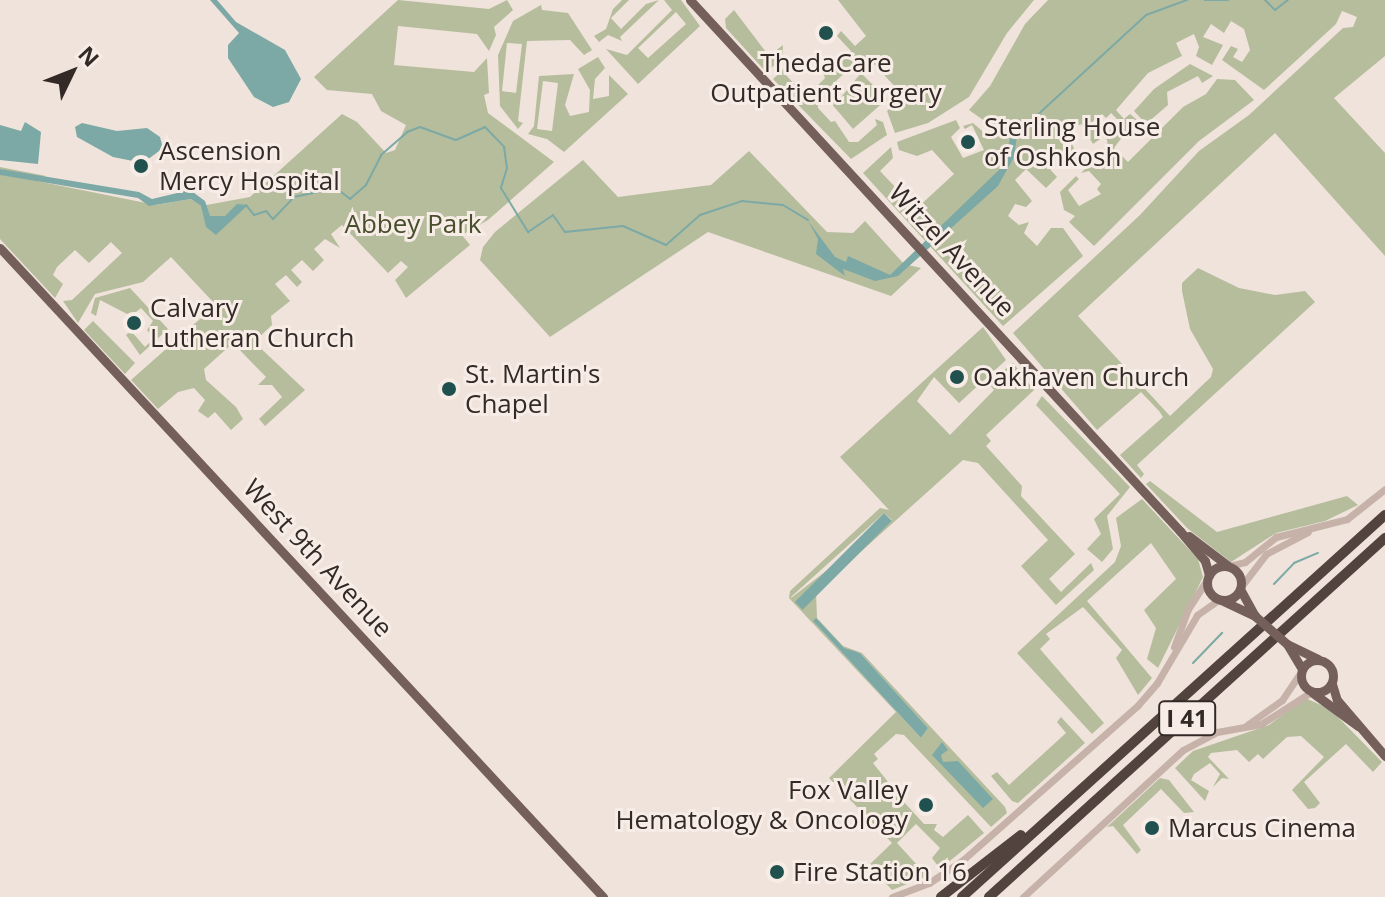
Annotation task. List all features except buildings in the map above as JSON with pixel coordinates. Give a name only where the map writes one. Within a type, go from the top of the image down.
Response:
[{"type":"highway","name":"I 41","points":[[962,897],[1385,515]]},
{"type":"highway","name":"I 41","points":[[989,897],[1385,538]]},
{"type":"highway","points":[[941,897],[1024,833],[1035,831]]},
{"type":"highway","points":[[998,897],[1023,866]]},
{"type":"main road","name":"Witzel Avenue","points":[[690,0],[1180,531],[1205,561],[1208,577]]},
{"type":"main road","name":"West 9th Avenue","points":[[0,248],[603,897]]},
{"type":"main road","name":"Witzel Avenue","points":[[1180,531],[1228,566]]},
{"type":"main road","points":[[1255,616],[1240,588],[1239,576],[1228,566],[1208,577],[1209,590],[1220,600],[1255,616],[1287,644],[1331,668],[1332,684],[1358,726],[1385,756]]},
{"type":"main road","points":[[1220,600],[1240,588]]},
{"type":"main road","points":[[1287,644],[1312,693],[1358,726]]},
{"type":"main road","points":[[1301,670],[1318,659]]},
{"type":"main road","points":[[1312,693],[1332,684]]},
{"type":"street","points":[[1240,588],[1266,554],[1310,531],[1355,515],[1385,489]]},
{"type":"street","points":[[1228,566],[1245,562],[1276,537],[1310,531]]},
{"type":"street","points":[[1172,654],[1188,609],[1208,577]]},
{"type":"street","points":[[892,897],[945,872],[992,835],[1138,705],[1203,608],[1220,600]]},
{"type":"street","points":[[1247,725],[1282,700],[1301,670]]},
{"type":"street","points":[[1023,897],[1173,757],[1206,736],[1266,721],[1312,693]]},
{"type":"green space","name":"Abbey Park","points":[[398,0],[489,9],[507,0],[513,10],[494,27],[496,35],[489,51],[477,34],[398,26],[394,65],[474,72],[487,58],[489,93],[484,95],[488,113],[554,162],[488,220],[462,235],[470,245],[406,298],[395,280],[408,267],[401,261],[388,273],[342,225],[331,234],[340,248],[325,239],[314,249],[324,260],[313,271],[302,260],[291,270],[302,282],[297,287],[286,275],[275,284],[290,301],[271,316],[272,325],[254,342],[305,390],[265,426],[259,419],[282,397],[272,385],[258,385],[266,377],[233,343],[204,369],[206,380],[236,407],[243,419],[231,430],[215,412],[208,418],[198,411],[205,400],[194,388],[178,392],[158,409],[131,380],[209,311],[213,302],[171,257],[143,282],[95,294],[78,323],[63,301],[72,300],[122,253],[111,242],[89,263],[75,250],[53,275],[63,284],[55,298],[0,239],[0,167],[46,176],[37,181],[156,205],[191,199],[201,206],[250,197],[342,114],[357,122],[386,153],[395,150],[406,125],[381,111],[372,94],[327,90],[314,77]]},
{"type":"green space","points":[[622,0],[629,0],[611,18],[621,29],[646,4],[659,0],[620,37],[622,41],[608,35],[599,42],[594,36],[606,29],[613,9]]},
{"type":"green space","points":[[664,0],[681,0],[700,26],[638,84],[606,49],[627,55],[672,10]],"holes":[[[676,12],[686,24],[648,58],[638,48]]]},
{"type":"green space","points":[[838,0],[1034,0],[1007,33],[969,97],[928,123],[895,133],[887,111],[900,100],[899,91],[872,62],[863,68],[855,63],[817,99],[818,108],[831,122],[835,121],[849,142],[858,142],[877,125],[875,119],[883,122],[887,135],[851,159],[773,79],[786,67],[783,72],[801,91],[811,92],[825,78],[819,61],[834,67],[851,51],[837,36],[841,31],[855,46],[866,36]]},
{"type":"green space","points":[[1048,0],[1385,0],[1385,56],[1334,98],[1385,153],[1385,256],[1275,133],[1078,316],[1170,416],[1211,377],[1213,369],[1190,329],[1182,291],[1182,283],[1198,268],[1239,288],[1275,295],[1305,291],[1315,302],[1137,465],[1144,474],[1141,478],[1120,455],[1163,417],[1159,411],[1141,392],[1097,430],[1013,333],[1140,215],[1199,151],[1249,115],[1343,28],[1353,27],[1357,17],[1342,11],[1336,24],[1264,90],[1222,60],[1231,46],[1238,49],[1233,57],[1242,62],[1250,50],[1244,29],[1231,21],[1224,33],[1211,24],[1203,37],[1223,45],[1212,65],[1196,56],[1199,47],[1194,34],[1176,43],[1182,56],[1148,73],[1116,110],[1124,119],[1130,114],[1143,125],[1135,120],[1114,148],[1128,162],[1183,107],[1206,94],[1217,79],[1235,80],[1254,100],[1199,141],[1094,246],[1069,222],[1075,216],[1064,210],[1060,192],[1076,176],[1079,179],[1068,190],[1079,206],[1101,194],[1097,189],[1101,184],[1089,171],[1081,173],[1108,146],[1106,135],[1118,120],[1111,113],[1106,118],[1102,114],[1091,123],[1103,137],[1093,144],[1081,124],[1067,132],[1078,158],[1071,164],[1048,148],[1039,157],[1057,177],[1046,188],[1026,169],[1015,180],[1032,201],[1026,207],[1015,204],[1008,216],[1019,225],[1029,222],[1024,233],[1037,246],[1051,228],[1063,228],[1083,256],[1003,326],[863,173],[891,147],[893,158],[880,171],[916,209],[954,174],[932,150],[917,156],[899,150],[897,142],[956,120],[960,128],[951,137],[963,158],[984,150],[972,125],[965,129],[963,126],[973,123],[988,136],[993,127],[969,110],[990,86],[1025,24]]},
{"type":"green space","points":[[541,5],[542,10],[568,13],[592,50],[584,55],[570,40],[527,41],[518,121],[523,123],[518,129],[500,106],[498,55],[513,21]],"holes":[[[507,43],[522,44],[516,93],[502,91]]]},
{"type":"green space","points":[[734,10],[769,56],[783,45],[782,59],[766,72],[726,28],[725,19]]},
{"type":"green space","points":[[598,57],[605,68],[595,79],[593,99],[609,96],[609,75],[628,94],[564,152],[547,139],[528,134],[534,126],[539,76],[574,74],[565,105],[570,116],[589,112],[590,90],[578,69]],"holes":[[[543,81],[558,83],[552,131],[537,129]]]},
{"type":"green space","points":[[1190,64],[1213,76],[1202,83],[1198,76],[1167,92],[1168,105],[1146,124],[1134,111],[1154,89]]},
{"type":"green space","points":[[861,73],[887,99],[853,129],[830,102],[837,102]]},
{"type":"green space","points":[[749,151],[827,232],[853,233],[865,221],[904,264],[921,268],[891,296],[708,232],[550,337],[480,260],[483,247],[495,232],[583,160],[618,197],[711,185]]},
{"type":"green space","points":[[130,288],[168,329],[140,355],[126,335],[131,331],[145,347],[154,338],[147,330],[153,321],[141,308],[131,316],[100,300],[96,316],[91,313],[95,298]]},
{"type":"green space","points":[[93,321],[135,363],[125,374],[84,330]]},
{"type":"green space","points":[[983,327],[1006,360],[959,403],[934,377],[917,401],[950,435],[994,390],[988,383],[1013,363],[1034,390],[986,435],[991,441],[986,446],[1022,486],[1021,496],[1075,554],[1049,579],[1061,592],[1091,563],[1094,570],[1056,605],[1021,566],[1048,540],[978,463],[963,460],[816,592],[817,618],[843,646],[862,653],[1005,807],[1007,813],[991,827],[904,735],[896,734],[874,754],[878,759],[873,763],[903,801],[924,824],[937,824],[934,830],[943,837],[968,815],[984,833],[940,869],[932,858],[940,848],[916,824],[897,843],[918,866],[928,866],[930,875],[892,890],[869,865],[892,843],[829,778],[896,712],[789,598],[790,591],[880,508],[889,510],[840,457]],"holes":[[[884,513],[892,520],[791,598],[791,597]],[[813,621],[846,650],[860,653],[928,728],[921,738]]]},
{"type":"green space","points":[[1042,396],[1130,487],[1107,516],[1113,549],[1102,562],[1087,549],[1101,534],[1094,519],[1120,494],[1036,405]]},
{"type":"green space","points":[[1150,481],[1217,532],[1347,496],[1358,505],[1325,521],[1276,533],[1231,562],[1187,528],[1146,484]]},
{"type":"green space","points":[[1142,499],[1198,559],[1203,577],[1158,668],[1147,659],[1156,628],[1144,610],[1176,579],[1151,543],[1087,601],[1152,678],[1138,695],[1116,658],[1122,650],[1083,607],[1046,634],[1050,639],[1040,649],[1104,723],[1092,734],[1017,653],[1115,562],[1121,546],[1116,518]]},
{"type":"green space","points":[[1305,698],[1330,709],[1382,762],[1373,772],[1346,744],[1304,782],[1320,803],[1315,808],[1308,809],[1292,790],[1324,757],[1301,736],[1287,737],[1263,759],[1258,754],[1249,762],[1237,750],[1211,753],[1208,757],[1229,779],[1222,778],[1213,787],[1220,774],[1210,763],[1194,774],[1191,780],[1209,791],[1205,801],[1175,768],[1193,751],[1269,725]]},
{"type":"green space","points":[[1061,717],[1085,743],[1018,803],[1012,801],[991,776],[997,772],[1009,785],[1066,733],[1057,722]]},
{"type":"green space","points":[[1160,778],[1169,780],[1194,812],[1184,813],[1161,789],[1123,825],[1141,850],[1137,854],[1113,826],[1107,827]]},
{"type":"water","points":[[210,0],[217,0],[236,22],[285,50],[301,79],[289,102],[273,107],[254,97],[228,58],[228,45],[239,33]]},
{"type":"water","points":[[1022,119],[1031,120],[1018,129],[1014,157],[998,186],[898,276],[875,281],[843,269],[845,276],[816,254],[818,239],[808,221],[835,257],[846,262],[848,256],[890,275],[1002,167],[1013,129]]},
{"type":"water","points":[[25,122],[41,132],[38,164],[0,160],[0,125],[21,131]]},
{"type":"water","points":[[82,123],[117,131],[147,128],[160,137],[163,148],[143,163],[113,157],[77,137],[75,127]]},
{"type":"water","points":[[0,169],[139,192],[152,199],[190,190],[205,201],[210,216],[225,216],[237,204],[248,205],[216,235],[206,227],[201,206],[191,199],[149,206],[138,198],[0,175]]},
{"type":"water","points":[[884,513],[892,521],[803,610],[795,602]]},
{"type":"water","points":[[816,618],[844,648],[860,653],[928,728],[921,738],[813,621]]},
{"type":"water","points":[[942,742],[948,750],[941,755],[943,762],[958,761],[993,799],[983,808],[932,755]]},
{"type":"waterway","points":[[1032,120],[1146,15],[1187,0]]},
{"type":"waterway","points":[[1205,0],[1228,0]]},
{"type":"waterway","points":[[1265,0],[1275,10],[1288,0]]},
{"type":"waterway","points":[[246,205],[254,215],[266,211],[273,219],[294,197],[336,188],[350,199],[366,185],[381,155],[407,132],[420,127],[456,140],[485,127],[504,147],[507,168],[501,188],[528,232],[553,215],[565,232],[623,226],[666,245],[700,215],[742,201],[783,205],[808,220]]},
{"type":"waterway","points":[[1274,584],[1294,563],[1318,553]]},
{"type":"waterway","points":[[1193,663],[1222,633]]},
{"type":"place","name":"ThedaCare Outpatient Surgery","points":[[826,33]]},
{"type":"place","name":"Sterling House of Oshkosh","points":[[968,142]]},
{"type":"place","name":"Ascension Mercy Hospital","points":[[141,166]]},
{"type":"place","name":"Calvary Lutheran Church","points":[[134,323]]},
{"type":"place","name":"Oakhaven Church","points":[[957,377]]},
{"type":"place","name":"St. Martin's Chapel","points":[[449,389]]},
{"type":"place","name":"Fox Valley Hematology & Oncology","points":[[926,805]]},
{"type":"place","name":"Marcus Cinema","points":[[1152,828]]},
{"type":"place","name":"Fire Station 16","points":[[777,872]]}]
